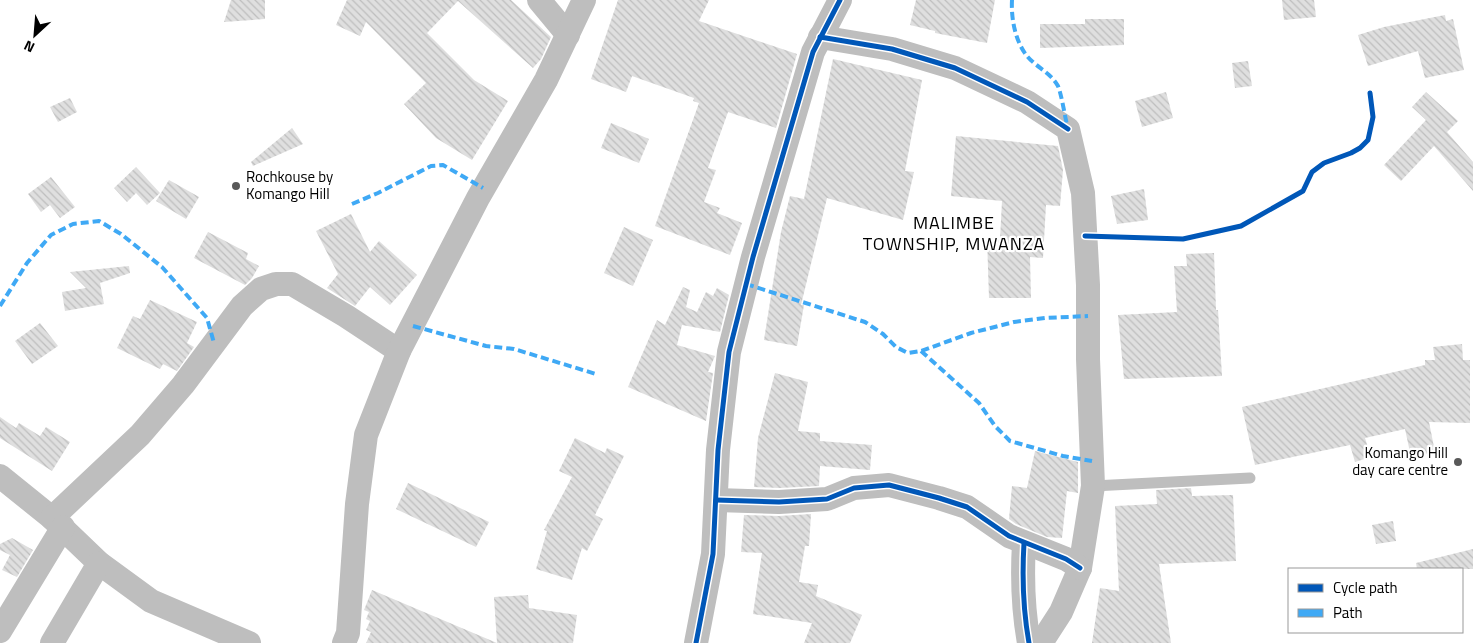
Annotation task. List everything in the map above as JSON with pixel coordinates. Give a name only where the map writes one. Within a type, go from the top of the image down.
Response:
[{"type":"street","points":[[539,0],[568,35]]},
{"type":"street","points":[[344,643],[348,633],[357,504],[366,435],[399,352],[478,198],[546,80],[584,0]]},
{"type":"street","points":[[696,643],[714,554],[718,450],[729,352],[752,257],[813,52],[840,0]]},
{"type":"street","points":[[820,37],[892,49],[955,68],[1027,102],[1068,129],[1083,192],[1088,285],[1092,486],[1080,568],[1061,612],[1041,643]]},
{"type":"street","points":[[0,631],[57,523],[140,435],[182,385],[242,306],[261,289],[276,284],[292,284],[346,316],[399,352]]},
{"type":"street","points":[[0,476],[57,523],[99,563],[151,600],[249,643]]},
{"type":"street","points":[[716,500],[779,502],[827,500],[854,488],[889,485],[967,507],[1009,536],[1066,559],[1080,568]]},
{"type":"street","points":[[1024,543],[1022,582],[1024,619],[1029,643]]},
{"type":"street","points":[[52,643],[99,563]]},
{"type":"lane","points":[[1092,486],[1250,478]]},
{"type":"building","points":[[231,0],[265,0],[265,19],[224,22]]},
{"type":"building","points":[[347,0],[511,0],[551,37],[541,59],[533,68],[458,1],[427,33],[474,80],[508,101],[472,160],[436,138],[404,104],[426,83],[366,22],[360,36],[336,25]]},
{"type":"building","points":[[618,0],[709,0],[699,21],[797,54],[776,128],[728,112],[708,168],[716,170],[704,202],[720,208],[717,213],[742,223],[730,255],[655,226],[699,103],[693,101],[694,98],[632,76],[626,92],[591,79]]},
{"type":"building","points":[[916,0],[995,0],[987,43],[935,33],[935,31],[910,25]]},
{"type":"building","points":[[1282,0],[1314,0],[1316,17],[1284,20]]},
{"type":"building","points":[[1445,15],[1446,21],[1453,19],[1464,70],[1425,78],[1418,51],[1368,66],[1358,35],[1384,27]]},
{"type":"building","points":[[1085,19],[1124,19],[1124,45],[1040,48],[1040,24],[1085,24]]},
{"type":"building","points":[[833,59],[922,80],[905,171],[914,172],[903,220],[827,198],[801,305],[804,305],[797,346],[764,340],[781,232],[790,196],[804,199]]},
{"type":"building","points":[[1248,61],[1252,86],[1235,88],[1232,63]]},
{"type":"building","points":[[1166,92],[1173,118],[1142,127],[1135,101]]},
{"type":"building","points":[[1426,92],[1458,121],[1447,132],[1473,162],[1473,191],[1434,146],[1401,181],[1384,165],[1426,120],[1412,107]]},
{"type":"building","points":[[70,98],[77,112],[58,122],[50,107]]},
{"type":"building","points":[[611,123],[649,139],[639,163],[601,148]]},
{"type":"building","points":[[292,128],[303,144],[253,166],[251,162]]},
{"type":"building","points":[[956,136],[1058,146],[1063,170],[1060,206],[1046,205],[1043,258],[1030,257],[1031,298],[989,298],[987,238],[1000,239],[1002,201],[951,196]]},
{"type":"building","points":[[136,167],[160,193],[147,205],[136,193],[127,202],[114,188]]},
{"type":"building","points":[[51,177],[75,207],[60,218],[50,205],[41,212],[28,194]]},
{"type":"building","points":[[169,180],[199,197],[186,219],[156,201]]},
{"type":"building","points":[[1144,189],[1148,220],[1117,224],[1111,196]]},
{"type":"building","points":[[351,214],[370,252],[379,241],[417,275],[390,305],[370,287],[355,306],[327,288],[338,274],[316,231]]},
{"type":"building","points":[[624,227],[653,240],[633,286],[604,273]]},
{"type":"building","points":[[208,232],[248,253],[246,259],[259,266],[245,285],[194,258]]},
{"type":"building","points":[[1214,253],[1216,310],[1218,310],[1222,376],[1124,379],[1118,315],[1177,312],[1174,266],[1187,266],[1186,254]]},
{"type":"building","points":[[129,266],[130,273],[100,283],[104,304],[65,311],[62,292],[86,288],[70,272]]},
{"type":"building","points":[[683,287],[690,290],[686,307],[697,312],[706,292],[713,296],[717,288],[729,295],[720,332],[682,325],[677,345],[715,356],[708,372],[713,373],[706,421],[628,387],[657,320],[665,325]]},
{"type":"building","points":[[150,300],[197,322],[187,343],[194,347],[177,371],[163,364],[160,369],[117,348],[133,316],[140,319]]},
{"type":"building","points":[[40,323],[58,346],[32,364],[15,341]]},
{"type":"building","points":[[1462,344],[1463,360],[1470,360],[1470,423],[1429,422],[1435,452],[1411,457],[1405,429],[1365,438],[1371,457],[1355,462],[1350,445],[1255,465],[1242,407],[1425,365],[1425,360],[1435,360],[1433,347]]},
{"type":"building","points":[[775,373],[808,382],[798,431],[820,433],[820,441],[872,445],[870,470],[820,466],[819,486],[754,487],[758,438]]},
{"type":"building","points":[[0,417],[16,428],[19,423],[40,436],[46,427],[70,442],[52,471],[0,438]]},
{"type":"building","points":[[575,438],[605,453],[607,448],[624,456],[595,515],[603,519],[587,551],[582,548],[572,580],[536,569],[547,531],[544,530],[572,477],[559,471]]},
{"type":"building","points":[[1035,451],[1078,462],[1078,493],[1067,491],[1062,538],[1047,537],[1016,524],[1009,519],[1012,486],[1027,488]]},
{"type":"building","points":[[408,483],[489,522],[476,547],[396,509]]},
{"type":"building","points":[[1191,488],[1192,496],[1233,495],[1236,561],[1159,564],[1171,643],[1092,643],[1100,588],[1119,591],[1115,506],[1157,504],[1156,490]]},
{"type":"building","points":[[811,514],[809,546],[805,546],[799,582],[818,585],[816,596],[862,615],[850,643],[804,643],[812,623],[753,614],[762,553],[741,552],[744,515],[779,516]]},
{"type":"building","points":[[1393,521],[1396,541],[1376,544],[1372,525]]},
{"type":"building","points":[[12,538],[33,550],[17,577],[2,570],[10,555],[0,550],[0,544]]},
{"type":"building","points":[[1473,549],[1473,569],[1417,568],[1416,563]]},
{"type":"building","points":[[372,590],[497,643],[366,643],[371,632],[366,630],[370,621],[366,619],[369,612],[364,610]]},
{"type":"building","points":[[528,595],[529,608],[577,615],[573,643],[497,643],[494,597]]},
{"type":"marked path","points":[[1012,0],[1013,22],[1019,43],[1027,56],[1051,77],[1058,86],[1068,129]]},
{"type":"marked path","points":[[352,204],[431,166],[443,165],[483,188]]},
{"type":"marked path","points":[[0,306],[27,263],[51,235],[73,224],[99,221],[121,234],[162,267],[207,318],[214,343]]},
{"type":"marked path","points":[[746,284],[865,322],[883,334],[896,347],[908,353],[921,351],[971,333],[1014,322],[1088,316]]},
{"type":"marked path","points":[[413,326],[486,346],[514,349],[596,374]]},
{"type":"marked path","points":[[921,351],[979,403],[995,426],[1010,441],[1063,456],[1092,461]]},
{"type":"cycle path","points":[[696,643],[713,554],[718,450],[729,352],[753,257],[813,52],[840,0]]},
{"type":"cycle path","points":[[820,37],[892,49],[955,68],[1027,102],[1068,129]]},
{"type":"cycle path","points":[[1085,236],[1183,239],[1241,226],[1303,191],[1312,172],[1324,163],[1360,148],[1368,140],[1373,117],[1370,93]]},
{"type":"cycle path","points":[[716,500],[779,502],[827,499],[854,488],[889,485],[967,507],[1009,536],[1066,559],[1080,568]]},
{"type":"cycle path","points":[[1024,543],[1025,618],[1029,643]]},
{"type":"place","name":"Rochkouse by Komango Hill","points":[[236,186]]},
{"type":"place","name":"Komango Hill day care centre","points":[[1458,462]]},
{"type":"district","name":"MALIMBE TOWNSHIP, MWANZA","points":[[954,233]]}]
